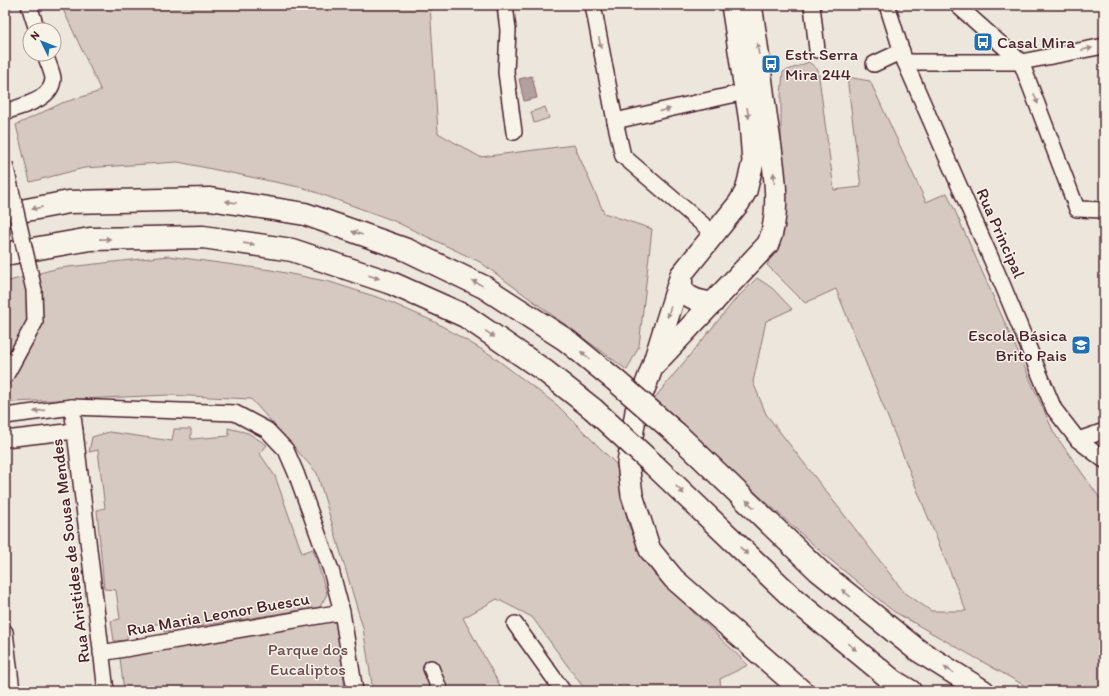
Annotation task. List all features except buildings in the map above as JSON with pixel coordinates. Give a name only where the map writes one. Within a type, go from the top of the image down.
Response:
[{"type":"highway","points":[[5,214],[69,202],[210,199],[306,214],[406,250],[484,287],[566,340],[677,434],[819,571],[916,649],[982,691]]},
{"type":"highway","points":[[5,254],[90,239],[203,237],[292,250],[391,283],[465,316],[546,371],[593,409],[654,465],[795,600],[893,680],[910,691]]},
{"type":"street","points":[[29,5],[34,22]]},
{"type":"street","points":[[505,5],[508,30],[506,72],[514,132]]},
{"type":"street","points":[[593,5],[623,156],[714,234]]},
{"type":"street","points":[[732,5],[750,122],[753,162],[746,191],[739,203],[681,275],[652,368],[636,411],[628,463],[632,495],[650,550],[674,580],[802,691]]},
{"type":"street","points":[[652,368],[768,244],[774,230],[775,217],[772,159],[751,5]]},
{"type":"street","points":[[812,5],[817,50]]},
{"type":"street","name":"Rua Principal","points":[[887,5],[904,57],[1003,286],[1054,409],[1078,440],[1104,460]]},
{"type":"street","points":[[957,5],[1022,62],[1077,209],[1104,210]]},
{"type":"street","points":[[874,64],[904,57],[1022,62],[1104,46]]},
{"type":"street","points":[[5,112],[37,100],[49,91],[53,78],[48,62]]},
{"type":"street","points":[[615,121],[745,92]]},
{"type":"street","points":[[5,164],[34,290],[35,322],[5,378]]},
{"type":"street","points":[[739,203],[754,199],[767,204],[775,217]]},
{"type":"street","points":[[681,275],[682,288],[691,297],[713,303]]},
{"type":"street","points":[[5,416],[72,407],[234,413],[267,430],[286,450],[332,570],[342,612],[355,691]]},
{"type":"street","name":"Rua Aristides de Sousa Mendes","points":[[72,407],[106,691]]},
{"type":"street","points":[[5,439],[75,431]]},
{"type":"street","points":[[1078,440],[1104,431]]},
{"type":"street","name":"Rua Maria Leonor Buescu","points":[[101,653],[342,612]]},
{"type":"street","points":[[515,624],[563,691]]},
{"type":"street","points":[[5,632],[12,691]]},
{"type":"street","points":[[431,668],[440,691]]},
{"type":"green space","points":[[61,5],[430,5],[438,133],[480,157],[574,145],[604,213],[652,229],[639,346],[627,370],[480,262],[392,220],[304,188],[178,162],[84,168],[30,182],[16,125],[62,103],[101,91]]},
{"type":"green space","points":[[809,62],[818,70],[834,190],[861,187],[847,77],[870,81],[926,202],[947,193],[1054,433],[1104,504],[1104,691],[1034,691],[893,611],[827,557],[653,400],[735,300],[757,278],[772,288],[792,309],[766,321],[753,382],[766,414],[904,592],[931,611],[966,611],[836,289],[805,303],[767,265],[781,234],[781,96],[783,72]]},
{"type":"green space","points":[[545,107],[549,118],[534,123],[531,112]]},
{"type":"green space","points":[[168,256],[271,270],[330,282],[383,299],[435,322],[491,355],[557,405],[616,464],[629,527],[654,574],[748,665],[720,679],[721,691],[586,691],[532,617],[497,599],[463,618],[503,691],[373,691],[363,628],[317,473],[251,399],[169,395],[13,402],[5,399],[5,282],[59,268]]},
{"type":"green space","points":[[228,428],[248,433],[267,445],[260,454],[275,476],[302,553],[313,549],[327,594],[320,607],[164,632],[162,623],[128,629],[127,640],[114,641],[111,621],[120,619],[116,590],[104,589],[97,510],[105,508],[98,450],[89,452],[92,437],[109,432],[172,441],[174,429],[191,429],[191,439],[229,436]]},
{"type":"green space","name":"Parque dos Eucaliptos","points":[[338,620],[345,691],[124,691],[120,658]]},
{"type":"shaded area","points":[[532,76],[537,98],[524,101],[519,79]]},
{"type":"place","name":"Casal Mira","points":[[983,42]]},
{"type":"place","name":"Estr Serra Mira 244","points":[[771,64]]},
{"type":"place","name":"Escola Básica Brito Pais","points":[[1081,345]]}]
